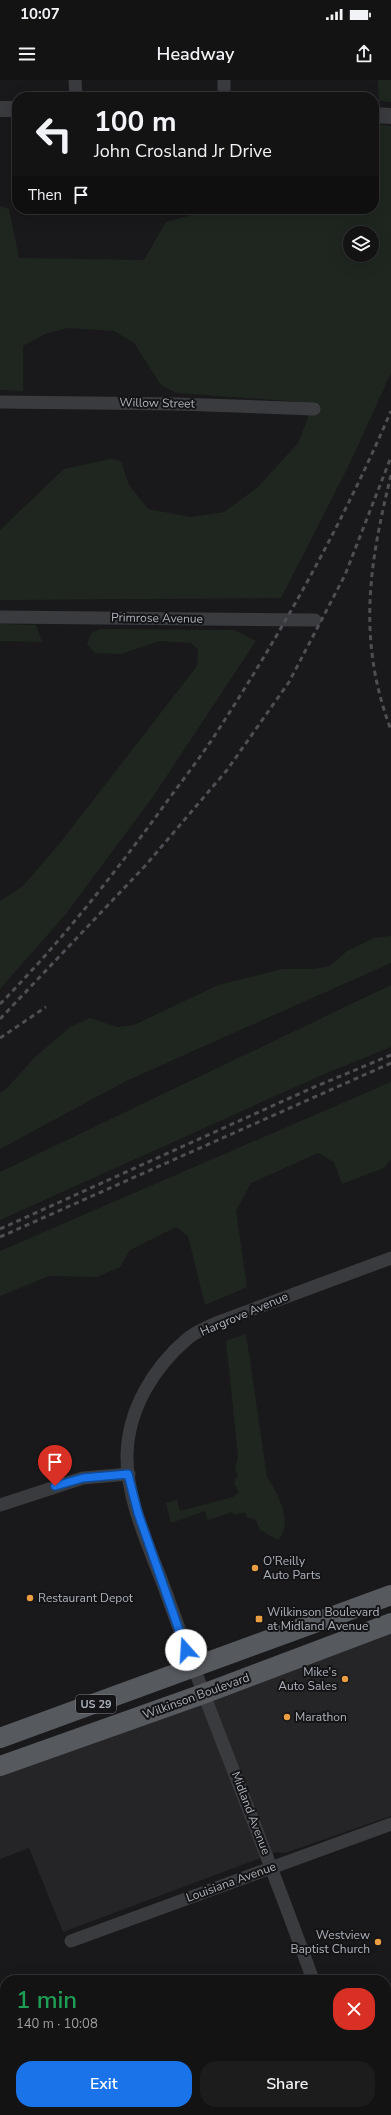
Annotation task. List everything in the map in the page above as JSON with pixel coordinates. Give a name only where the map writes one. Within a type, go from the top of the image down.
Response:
[{"type":"main road","name":"US 29","points":[[0,1738],[193,1669],[391,1595]]},
{"type":"main road","name":"Wilkinson Boulevard","points":[[0,1766],[203,1694],[391,1623]]},
{"type":"street","points":[[75,80],[76,92]]},
{"type":"street","points":[[224,80],[224,92]]},
{"type":"street","points":[[0,109],[12,109]]},
{"type":"street","points":[[379,115],[391,116]]},
{"type":"street","name":"Willow Street","points":[[0,402],[178,404],[314,409]]},
{"type":"street","name":"Primrose Avenue","points":[[0,617],[314,620]]},
{"type":"street","name":"Hargrove Avenue","points":[[193,1669],[138,1513],[128,1474],[127,1456],[131,1425],[140,1400],[152,1378],[167,1359],[188,1338],[216,1323],[391,1258]]},
{"type":"street","points":[[0,1505],[83,1478],[128,1474]]},
{"type":"street","name":"Midland Avenue","points":[[193,1669],[271,1867],[311,1975]]},
{"type":"street","name":"Louisiana Avenue","points":[[71,1941],[391,1824]]},
{"type":"shaded area","points":[[378,80],[391,80],[391,102],[379,101]]},
{"type":"shaded area","points":[[379,125],[391,126],[391,373],[348,467],[281,598],[0,600],[0,530],[64,469],[110,459],[121,461],[129,485],[148,509],[191,517],[224,512],[258,487],[298,443],[308,418],[301,402],[177,393],[161,385],[134,343],[114,331],[68,328],[45,334],[23,346],[23,391],[0,390],[0,206],[9,209],[19,258],[144,260],[166,222],[196,214],[379,214]]},
{"type":"shaded area","points":[[0,624],[36,625],[42,642],[0,641]]},
{"type":"shaded area","points":[[100,629],[234,630],[256,641],[152,798],[65,915],[0,989],[0,901],[23,886],[60,843],[197,666],[198,649],[191,643],[160,641],[121,654],[95,653],[87,644],[91,633]]},
{"type":"shaded area","points":[[391,936],[391,963],[126,1081],[0,1149],[0,1093],[8,1087],[34,1058],[70,1027],[90,1018],[117,1027],[134,1025],[218,985],[283,969],[314,969],[330,966],[347,951],[374,938]]},
{"type":"shaded area","points":[[391,985],[391,1047],[322,1075],[0,1220],[0,1172]]},
{"type":"shaded area","points":[[391,1082],[391,1159],[384,1168],[342,1184],[334,1162],[318,1153],[251,1183],[236,1211],[247,1287],[205,1305],[188,1236],[176,1227],[130,1250],[120,1267],[97,1277],[49,1276],[0,1296],[0,1251]]},
{"type":"shaded area","points":[[246,1334],[267,1477],[276,1491],[283,1508],[285,1525],[283,1533],[278,1540],[260,1530],[256,1520],[247,1517],[245,1512],[234,1515],[232,1512],[208,1520],[205,1511],[171,1523],[166,1503],[177,1500],[180,1511],[233,1497],[239,1492],[234,1483],[238,1475],[235,1470],[238,1455],[226,1341]]},
{"type":"shaded area","points":[[391,1632],[391,1816],[285,1853],[277,1852],[63,1932],[29,1848],[0,1859],[0,1774]]},
{"type":"railway","points":[[0,1004],[43,958],[103,886],[195,764],[215,735],[264,657],[310,577],[352,495],[391,411]]},
{"type":"railway","points":[[0,1019],[145,866],[227,770],[289,682],[345,575],[391,457]]},
{"type":"railway","points":[[391,475],[377,540],[372,572],[370,602],[370,633],[374,665],[380,697],[391,730]]},
{"type":"railway","points":[[0,1038],[46,1007]]},
{"type":"railway","points":[[0,1229],[312,1088],[391,1055]]},
{"type":"railway","points":[[0,1237],[391,1063]]},
{"type":"place","name":"O'Reilly Auto Parts","points":[[255,1568]]},
{"type":"place","name":"Restaurant Depot","points":[[30,1598]]},
{"type":"place","name":"Wilkinson Boulevard at Midland Avenue","points":[[259,1619]]},
{"type":"place","name":"Mike's Auto Sales","points":[[345,1679]]},
{"type":"place","name":"Marathon","points":[[287,1717]]},
{"type":"place","name":"Westview Baptist Church","points":[[378,1942]]},
{"type":"route","points":[[55,1486],[83,1478],[128,1474],[129,1483],[138,1513],[186,1650]]}]
